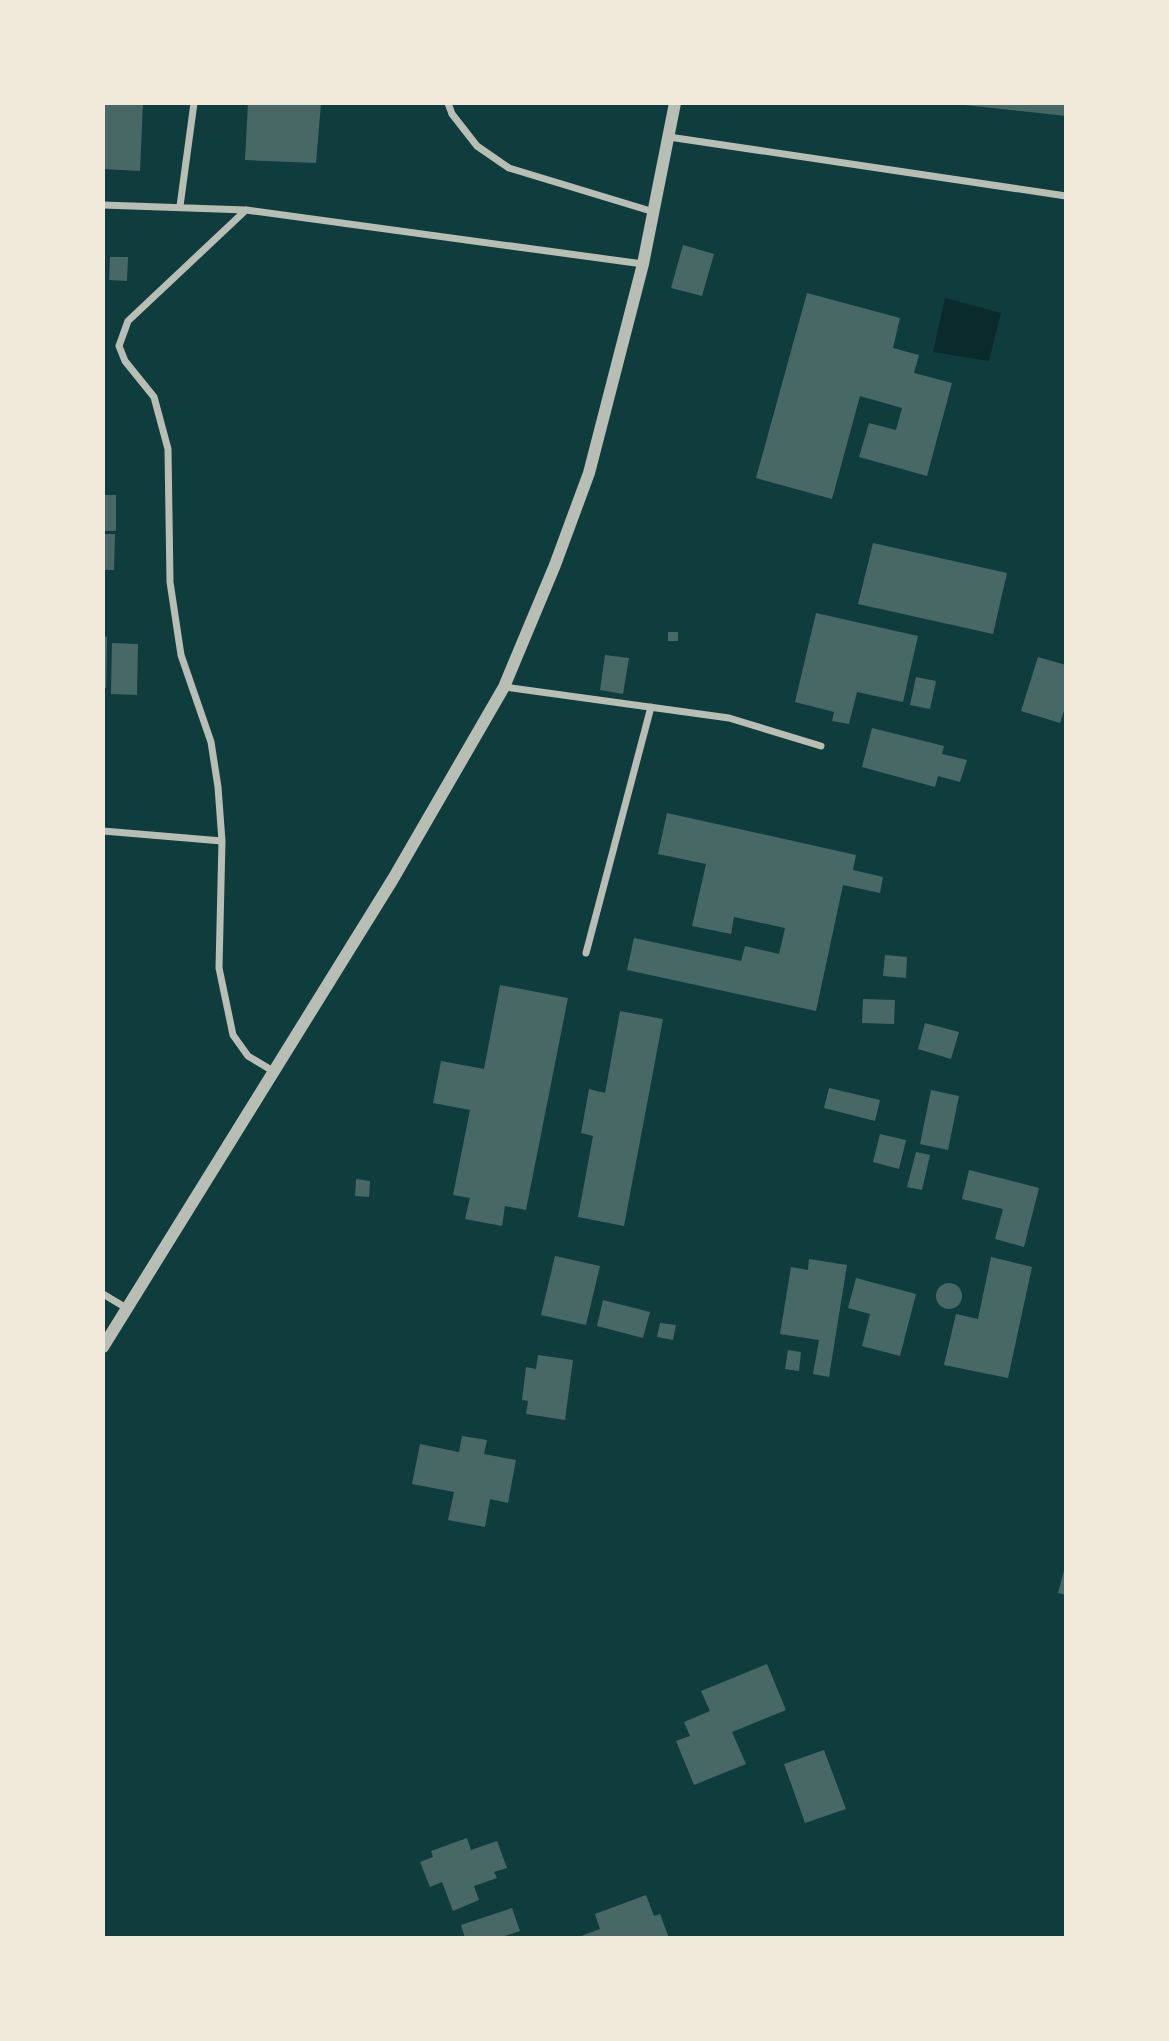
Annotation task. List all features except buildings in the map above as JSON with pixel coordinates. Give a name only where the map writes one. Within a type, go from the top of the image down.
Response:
[{"type":"street","points":[[180,206],[194,103]]},
{"type":"street","points":[[448,103],[452,114],[477,146],[509,168],[654,212]]},
{"type":"street","points":[[103,1347],[393,879],[504,687],[555,565],[589,473],[643,264],[675,103]]},
{"type":"street","points":[[669,136],[1066,196]]},
{"type":"street","points":[[103,205],[246,210],[643,264]]},
{"type":"street","points":[[246,210],[128,321],[119,346],[125,361],[154,397],[168,449],[170,582],[181,655],[211,741],[218,787],[222,841],[219,968],[233,1035],[247,1056],[273,1071]]},
{"type":"street","points":[[504,687],[729,718],[821,746]]},
{"type":"street","points":[[586,953],[651,707]]},
{"type":"street","points":[[103,831],[222,841]]},
{"type":"street","points":[[103,1294],[128,1309]]},
{"type":"water","points":[[945,298],[1001,313],[989,361],[933,352]]}]
